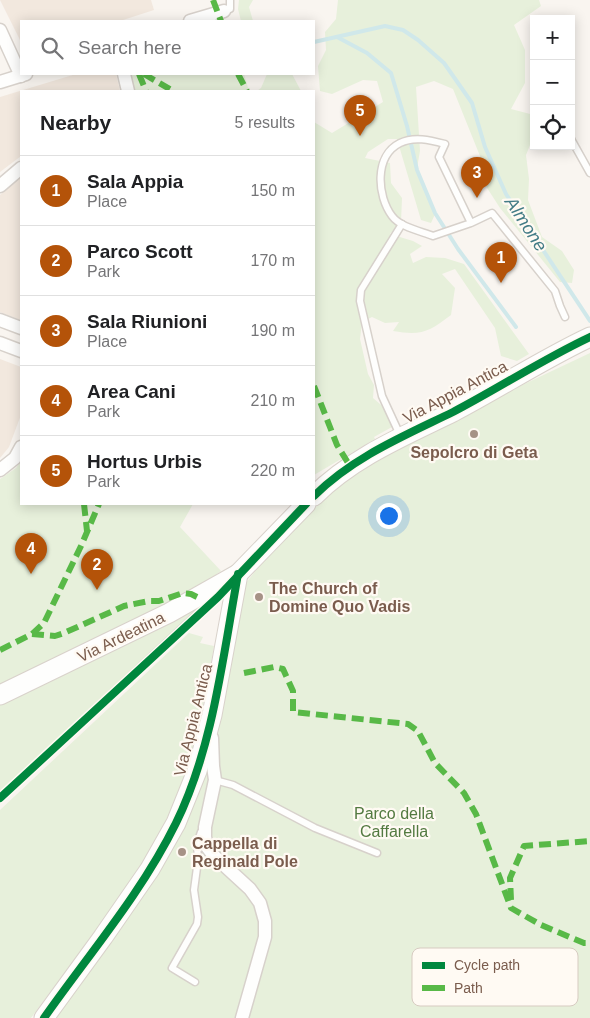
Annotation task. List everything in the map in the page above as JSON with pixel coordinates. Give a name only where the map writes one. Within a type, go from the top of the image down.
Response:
[{"type":"street","points":[[192,20],[227,5]]},
{"type":"street","points":[[0,30],[20,68]]},
{"type":"street","points":[[0,82],[24,75]]},
{"type":"street","points":[[124,75],[128,90]]},
{"type":"street","points":[[0,186],[20,169]]},
{"type":"street","points":[[0,320],[20,328]]},
{"type":"street","name":"Via Appia Antica","points":[[315,495],[324,485],[350,466],[401,436],[454,411],[581,338]]},
{"type":"street","points":[[0,343],[20,351]]},
{"type":"street","points":[[0,470],[15,458],[20,449]]},
{"type":"street","points":[[238,574],[305,505]]},
{"type":"street","name":"Via Appia Antica","points":[[44,1018],[150,869],[176,823],[197,771],[212,715],[238,574]]},
{"type":"street","name":"Via Ardeatina","points":[[0,695],[169,613],[238,574]]},
{"type":"street","points":[[212,715],[211,750],[215,780],[205,827],[207,847],[213,855],[250,889],[260,903],[265,921],[265,936],[242,1018]]},
{"type":"lane","points":[[470,222],[439,157],[445,144],[422,138],[399,143],[390,152],[382,165],[380,182],[384,198],[392,216],[402,224],[433,236],[470,222],[492,213],[555,291],[565,316]]},
{"type":"lane","points":[[575,147],[590,173]]},
{"type":"lane","points":[[401,436],[382,396],[360,301],[361,290],[402,224]]},
{"type":"lane","points":[[0,798],[218,597],[238,574]]},
{"type":"lane","points":[[215,780],[233,786],[315,828],[377,853]]},
{"type":"lane","points":[[195,982],[172,968],[197,924],[198,917],[194,890],[198,844],[200,834],[205,827]]},
{"type":"shaded area","points":[[0,0],[151,0],[154,10],[123,20],[20,20],[20,40]]},
{"type":"shaded area","points":[[73,75],[116,75],[120,90],[23,90]]},
{"type":"shaded area","points":[[20,91],[20,157],[0,172],[0,97]]},
{"type":"shaded area","points":[[20,176],[20,320],[0,312],[0,195]]},
{"type":"shaded area","points":[[0,359],[20,367],[20,418],[9,447],[0,458]]},
{"type":"green space","points":[[239,0],[253,0],[249,7],[253,20],[241,20],[238,9]]},
{"type":"green space","points":[[338,0],[539,0],[541,6],[514,25],[525,50],[525,83],[511,109],[530,114],[530,145],[526,155],[529,179],[528,200],[542,237],[562,251],[574,270],[572,283],[560,282],[500,208],[482,180],[484,166],[453,89],[434,81],[416,87],[420,151],[417,168],[436,212],[431,223],[421,220],[397,139],[388,139],[368,152],[365,158],[390,163],[391,183],[402,198],[401,222],[390,234],[413,241],[422,246],[410,254],[413,263],[426,257],[445,258],[464,264],[529,354],[517,361],[501,356],[495,328],[455,269],[442,274],[455,288],[451,315],[437,325],[418,333],[411,333],[393,331],[399,322],[385,323],[372,317],[362,322],[360,339],[368,374],[374,385],[373,398],[387,410],[392,427],[315,474],[315,123],[332,133],[383,102],[377,81],[363,80],[332,94],[320,91],[318,66],[326,50],[325,32],[336,19]]},
{"type":"green space","points":[[129,75],[244,75],[249,90],[133,90]]},
{"type":"green space","points":[[267,75],[293,75],[300,90],[258,90]]},
{"type":"green space","name":"Parco della Caffarella","points":[[590,353],[590,1018],[50,1018],[145,893],[169,856],[185,822],[240,598],[246,583],[292,530],[353,471],[461,414]]},
{"type":"green space","points":[[20,462],[20,505],[192,505],[180,527],[221,571],[166,609],[0,688],[0,479],[16,468]]},
{"type":"green space","points":[[195,605],[198,608],[0,795],[0,699]]},
{"type":"green space","points":[[189,633],[203,637],[200,643],[214,646],[192,752],[169,814],[123,893],[31,1018],[0,1018],[0,810]]},
{"type":"waterway","name":"Almone","points":[[315,42],[385,26],[403,30],[418,40],[444,63],[472,103],[485,147],[506,194],[590,321]]},
{"type":"waterway","points":[[337,37],[367,53],[391,73],[407,126],[417,170],[435,213],[458,249],[516,327]]},
{"type":"marked path","points":[[213,0],[221,20]]},
{"type":"marked path","points":[[139,75],[146,90]]},
{"type":"marked path","points":[[146,75],[171,90]]},
{"type":"marked path","points":[[239,75],[246,90]]},
{"type":"marked path","points":[[315,389],[337,445],[350,466]]},
{"type":"marked path","points":[[84,505],[87,531]]},
{"type":"marked path","points":[[0,650],[32,634],[44,623],[99,505]]},
{"type":"marked path","points":[[32,634],[55,636],[124,606],[159,601],[183,593],[197,597]]},
{"type":"marked path","points":[[244,673],[274,667],[283,669],[293,691],[293,712],[408,724],[418,731],[435,763],[464,793],[476,814],[511,908],[541,925],[584,943],[590,943]]},
{"type":"marked path","points":[[511,900],[510,878],[524,846],[590,841]]},
{"type":"cycle path","points":[[315,495],[345,470],[380,448],[453,412],[590,337]]},
{"type":"cycle path","points":[[0,798],[218,597],[305,505]]},
{"type":"cycle path","points":[[44,1018],[131,899],[162,849],[189,794],[208,733],[222,669],[238,574]]},
{"type":"place","name":"Hortus Urbis","points":[[360,136]]},
{"type":"place","name":"Sala Riunioni","points":[[477,198]]},
{"type":"place","name":"Sala Appia","points":[[501,283]]},
{"type":"place","name":"Sepolcro di Geta","points":[[474,434]]},
{"type":"place","name":"Area Cani","points":[[31,574]]},
{"type":"place","name":"Parco Scott","points":[[97,590]]},
{"type":"place","name":"The Church of Domine Quo Vadis","points":[[259,597]]},
{"type":"place","name":"Cappella di Reginald Pole","points":[[182,852]]}]
